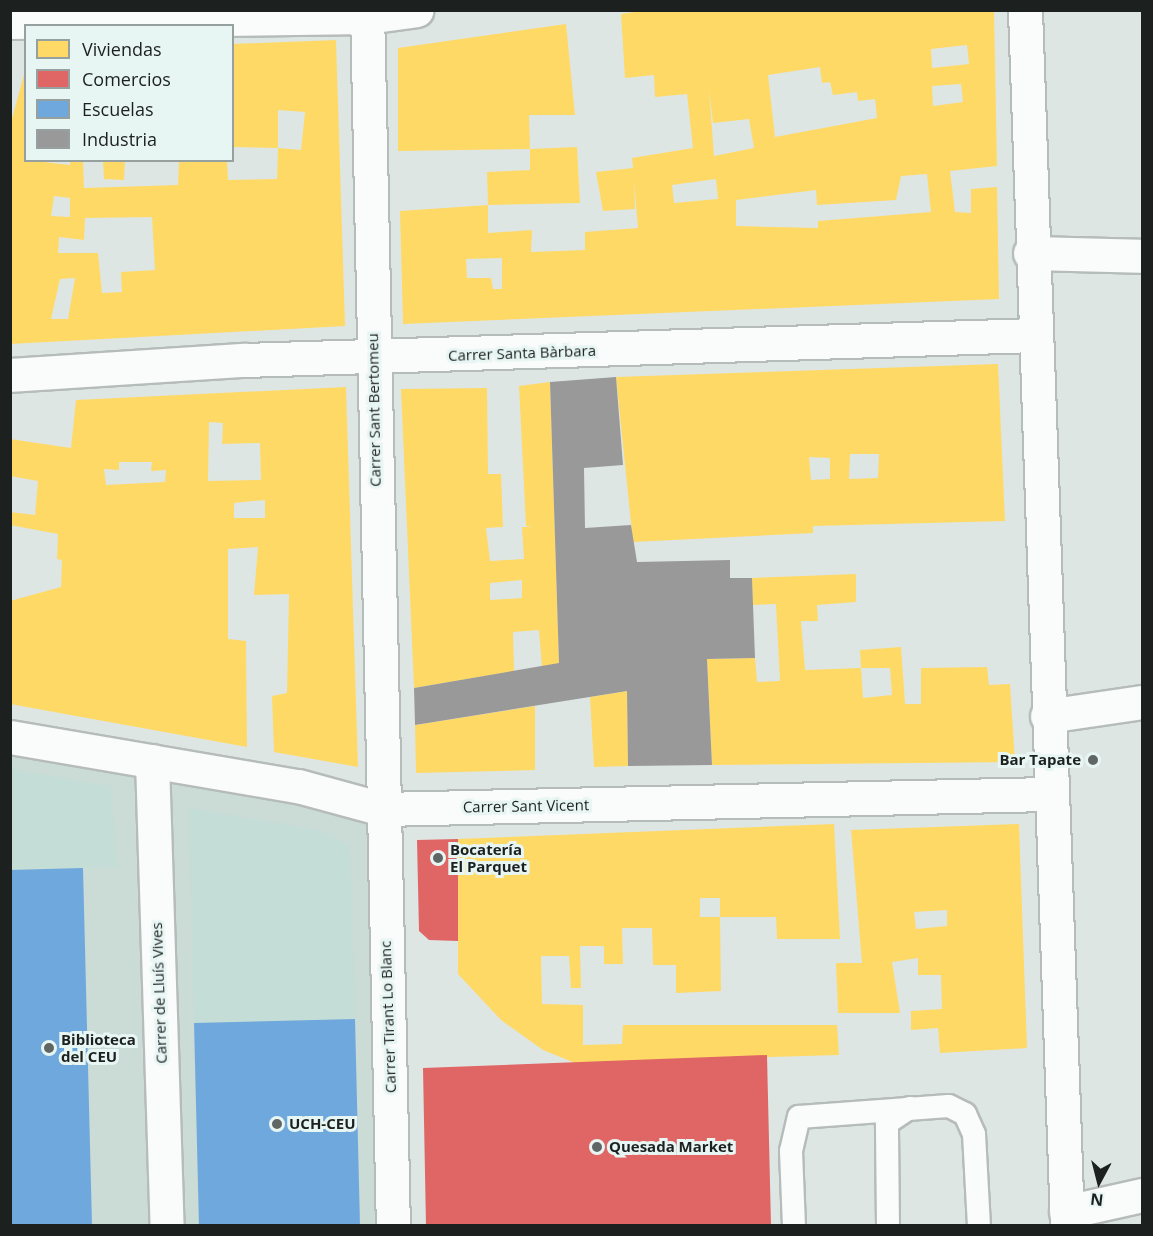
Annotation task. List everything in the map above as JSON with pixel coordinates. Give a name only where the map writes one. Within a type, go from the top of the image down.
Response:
[{"type":"street","points":[[10,22],[367,14],[417,10]]},
{"type":"street","points":[[1025,10],[1030,253],[1066,1219],[1143,1195]]},
{"type":"street","name":"Carrer Sant Bertomeu","points":[[367,14],[382,809]]},
{"type":"street","points":[[1030,253],[1143,256]]},
{"type":"street","name":"Carrer Santa Bàrbara","points":[[10,375],[244,360],[372,358],[1034,335]]},
{"type":"street","points":[[1047,716],[1143,702]]},
{"type":"street","name":"Carrer Sant Vicent","points":[[10,737],[298,786],[382,809],[1049,794]]},
{"type":"street","name":"Carrer de Lluís Vives","points":[[152,762],[167,1226]]},
{"type":"street","name":"Carrer Tirant Lo Blanc","points":[[382,809],[393,1226]]},
{"type":"lane","points":[[794,1226],[791,1151],[799,1117],[949,1106],[970,1121],[979,1226]]},
{"type":"lane","points":[[888,1226],[887,1123],[909,1108]]},
{"type":"shaded area","points":[[10,737],[382,809],[393,1225],[11,1225]]},
{"type":"green space","points":[[10,769],[111,786],[117,867],[11,870]]},
{"type":"green space","points":[[189,808],[318,830],[350,846],[355,1019],[194,1023]]},
{"type":"building: Viviendas","points":[[647,10],[994,10],[997,166],[950,171],[955,212],[971,213],[971,189],[997,187],[999,299],[403,324],[400,211],[488,205],[488,233],[532,230],[531,252],[585,250],[585,232],[638,228],[634,181],[635,209],[603,211],[596,172],[633,168],[632,158],[693,148],[687,94],[655,97],[654,75],[625,78],[621,14]],"holes":[[[967,45],[969,64],[932,68],[931,49]],[[820,67],[822,83],[830,82],[833,95],[857,92],[858,101],[875,99],[877,118],[775,137],[768,75]],[[961,84],[963,102],[933,106],[932,86]],[[709,89],[713,123],[749,119],[754,148],[714,156]],[[927,174],[931,212],[818,221],[818,228],[736,226],[736,200],[816,190],[817,205],[896,200],[901,176]],[[716,179],[718,199],[674,203],[672,185]],[[502,258],[502,289],[493,289],[491,278],[467,278],[466,259]]]},
{"type":"building: Viviendas","points":[[566,24],[575,115],[529,115],[530,149],[398,151],[398,48]]},
{"type":"building: Viviendas","points":[[336,40],[345,326],[10,344],[10,126],[24,75],[24,162],[70,165],[70,162],[83,162],[84,188],[178,185],[179,162],[227,162],[228,180],[277,179],[278,148],[234,147],[234,44]],"holes":[[[278,110],[305,112],[301,150],[278,148]],[[54,196],[70,198],[70,217],[51,216]],[[152,217],[155,270],[121,272],[122,292],[102,293],[98,253],[58,253],[59,237],[84,240],[85,218]],[[75,278],[68,319],[51,319],[60,279]]]},
{"type":"building: Viviendas","points":[[577,147],[580,203],[488,205],[487,172],[530,170],[530,149]]},
{"type":"building: Viviendas","points":[[103,162],[125,162],[124,180],[104,179]]},
{"type":"building: Viviendas","points":[[998,364],[1005,521],[813,526],[813,533],[633,542],[616,377]],"holes":[[[850,454],[879,454],[878,478],[849,479]],[[809,457],[830,458],[830,479],[811,480]]]},
{"type":"building: Viviendas","points":[[550,382],[559,663],[542,667],[539,630],[513,632],[514,671],[414,688],[401,389],[487,388],[488,474],[501,474],[503,527],[486,528],[490,561],[524,559],[522,527],[533,527],[526,526],[519,386]],"holes":[[[522,580],[522,598],[490,600],[490,583]]]},
{"type":"building: Viviendas","points":[[346,387],[358,767],[274,752],[272,696],[287,693],[289,594],[254,595],[258,547],[228,549],[228,639],[246,641],[247,747],[10,704],[10,601],[61,587],[62,560],[57,559],[58,534],[10,525],[10,512],[35,515],[38,481],[10,476],[10,439],[71,448],[76,400]],"holes":[[[209,422],[223,423],[222,444],[260,443],[261,480],[208,481]],[[119,462],[152,462],[151,471],[166,470],[165,482],[106,485],[104,469],[119,470]],[[265,500],[265,518],[234,518],[234,503]]]},
{"type":"building: Viviendas","points":[[856,574],[856,602],[817,605],[818,621],[801,621],[805,670],[861,668],[860,650],[901,647],[905,704],[921,704],[921,668],[987,667],[989,685],[1010,684],[1015,762],[712,765],[707,659],[755,658],[757,682],[780,681],[776,604],[753,605],[752,578]],"holes":[[[861,668],[890,668],[892,695],[863,698]]]},
{"type":"building: Viviendas","points":[[627,691],[628,766],[594,767],[590,697]]},
{"type":"building: Viviendas","points":[[535,706],[535,770],[416,773],[415,725]]},
{"type":"building: Viviendas","points":[[834,824],[840,939],[777,939],[776,917],[720,917],[721,991],[676,993],[676,965],[653,965],[652,928],[622,928],[623,964],[604,964],[604,946],[580,946],[581,988],[571,988],[569,956],[541,956],[542,1004],[583,1005],[583,1045],[622,1044],[623,1025],[837,1025],[839,1055],[575,1063],[543,1050],[501,1020],[458,974],[458,839]],"holes":[[[700,898],[720,898],[720,917],[700,917]]]},
{"type":"building: Viviendas","points":[[1019,824],[1027,1048],[940,1053],[938,1028],[911,1030],[911,1011],[942,1009],[941,975],[918,975],[918,958],[892,962],[900,1013],[838,1013],[836,963],[862,963],[851,830]],"holes":[[[947,910],[947,926],[916,929],[914,912]]]},
{"type":"building: Comercios","points":[[458,839],[458,941],[429,940],[419,931],[417,840]]},
{"type":"building: Comercios","name":"Quesada Market","points":[[767,1055],[771,1226],[426,1226],[423,1068]]},
{"type":"building: Escuelas","name":"Biblioteca del CEU","points":[[83,868],[92,1226],[10,1226],[10,870]]},
{"type":"building: Escuelas","name":"UCH-CEU","points":[[355,1019],[360,1226],[199,1226],[194,1023]]},
{"type":"building: Industria","points":[[616,377],[623,465],[584,468],[585,528],[631,525],[637,562],[730,560],[730,578],[752,578],[755,658],[707,659],[712,765],[628,766],[627,691],[415,725],[414,688],[559,663],[550,382]]},
{"type":"place","name":"Bar Tapate","points":[[1093,760]]},
{"type":"place","name":"Bocatería El Parquet","points":[[438,858]]},
{"type":"place","name":"Biblioteca del CEU","points":[[49,1048]]},
{"type":"place","name":"UCH-CEU","points":[[277,1124]]},
{"type":"place","name":"Quesada Market","points":[[597,1147]]}]
